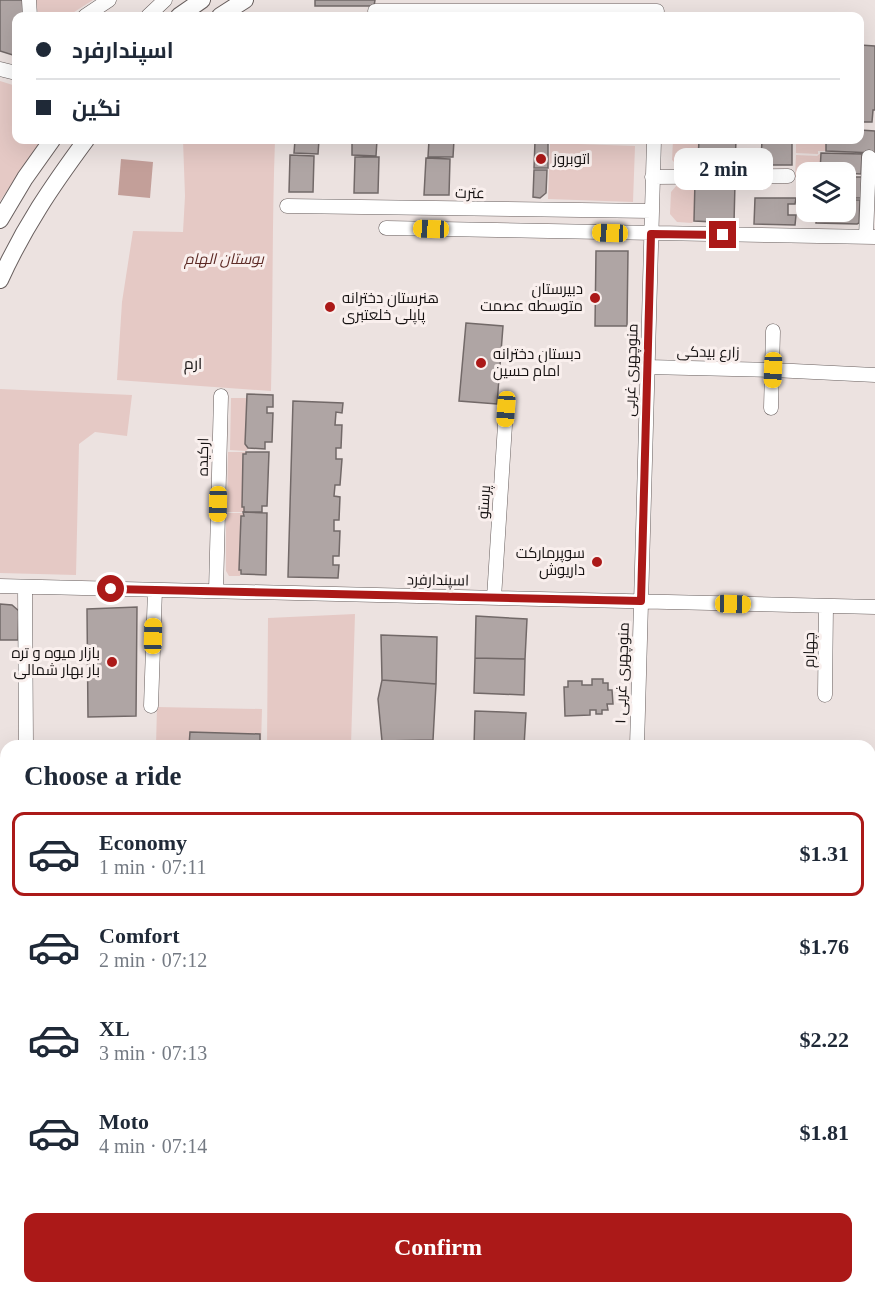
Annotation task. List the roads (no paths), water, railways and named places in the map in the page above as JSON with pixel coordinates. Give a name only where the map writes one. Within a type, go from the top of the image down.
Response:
[{"type":"main road","points":[[185,12],[202,0]]},
{"type":"main road","points":[[226,12],[246,0]]},
{"type":"main road","points":[[0,220],[25,178],[49,144]]},
{"type":"main road","points":[[0,280],[16,246],[43,200],[83,144]]},
{"type":"street","points":[[91,12],[109,0]]},
{"type":"street","points":[[152,12],[165,0]]},
{"type":"street","points":[[375,11],[657,9]]},
{"type":"street","name":"منوچهری غربی","points":[[641,601],[654,144]]},
{"type":"street","points":[[386,228],[870,237],[869,158]]},
{"type":"street","points":[[652,177],[788,176]]},
{"type":"street","name":"عترت","points":[[287,206],[652,211]]},
{"type":"street","points":[[771,408],[773,331]]},
{"type":"street","name":"زارع بیدکی","points":[[647,367],[875,375]]},
{"type":"street","name":"ارکیده","points":[[216,591],[221,396]]},
{"type":"street","name":"پرستو","points":[[494,598],[506,409]]},
{"type":"street","name":"اسپندارفرد","points":[[0,586],[875,607]]},
{"type":"street","points":[[25,587],[26,740]]},
{"type":"street","points":[[151,706],[154,590]]},
{"type":"street","name":"منوچهری غربی ۱","points":[[637,740],[641,601]]},
{"type":"street","name":"چهارم","points":[[825,695],[826,606]]},
{"type":"place","name":"اتوبروز","points":[[541,159]]},
{"type":"place","name":"دبیرستان متوسطه عصمت","points":[[595,298]]},
{"type":"place","name":"هنرستان دخترانه پاپلی خلعتبری","points":[[330,307]]},
{"type":"place","name":"دبستان دخترانه امام حسین","points":[[481,363]]},
{"type":"place","name":"سوپرمارکت داریوش","points":[[597,562]]},
{"type":"place","name":"بازار میوه و تره بار بهار شمالی","points":[[112,662]]},
{"type":"district","name":"ارم","points":[[193,363]]},
{"type":"park label","name":"بوستان الهام","points":[[224,259]]}]
